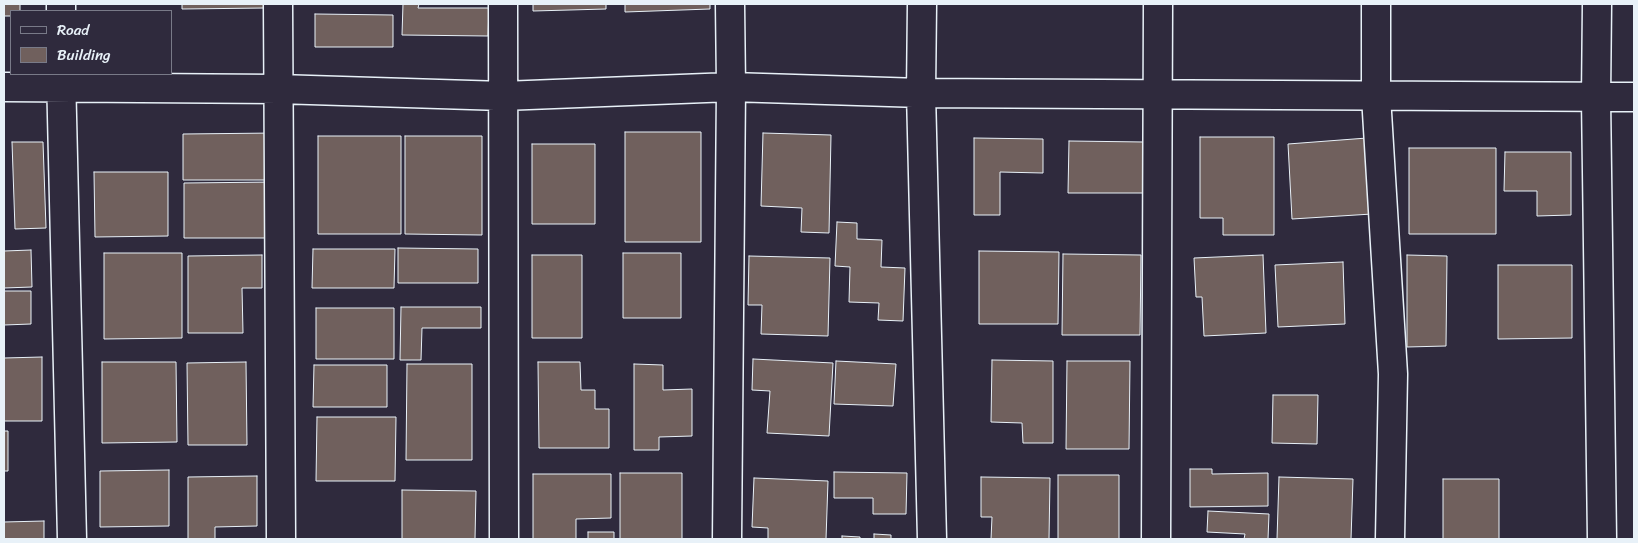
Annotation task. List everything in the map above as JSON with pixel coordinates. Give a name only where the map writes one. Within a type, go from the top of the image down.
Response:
[{"type":"street","points":[[278,4],[281,539]]},
{"type":"street","points":[[503,4],[504,539]]},
{"type":"street","points":[[727,539],[730,4]]},
{"type":"street","points":[[922,4],[921,93],[932,539]]},
{"type":"street","points":[[1156,539],[1158,4]]},
{"type":"street","points":[[1376,4],[1376,96],[1393,374],[1390,539]]},
{"type":"street","points":[[1597,4],[1596,98],[1602,539]]},
{"type":"street","points":[[61,80],[72,539]]},
{"type":"street","points":[[4,87],[61,80],[503,96],[731,87],[921,93],[1634,97]]},
{"type":"building","points":[[4,4],[20,4],[20,10],[10,10],[10,16],[4,16]]},
{"type":"building","points":[[182,4],[265,4],[265,8],[182,9]]},
{"type":"building","points":[[403,4],[419,4],[418,8],[489,8],[488,36],[402,35]]},
{"type":"building","points":[[533,4],[606,4],[606,9],[533,11]]},
{"type":"building","points":[[625,4],[710,4],[710,9],[625,12]]},
{"type":"building","points":[[315,14],[393,15],[393,47],[315,47]]},
{"type":"building","points":[[625,132],[701,132],[701,242],[625,242]]},
{"type":"building","points":[[276,133],[276,180],[183,180],[183,134]]},
{"type":"building","points":[[763,133],[831,135],[829,233],[801,232],[802,208],[761,206]]},
{"type":"building","points":[[318,136],[401,136],[401,234],[318,234]]},
{"type":"building","points":[[405,136],[482,136],[482,235],[405,234]]},
{"type":"building","points":[[1200,137],[1274,137],[1274,235],[1223,235],[1223,218],[1200,218]]},
{"type":"building","points":[[974,138],[1043,139],[1043,173],[1000,172],[1000,215],[974,215]]},
{"type":"building","points":[[1367,138],[1372,214],[1292,219],[1288,144]]},
{"type":"building","points":[[1069,141],[1144,142],[1143,193],[1068,193]]},
{"type":"building","points":[[12,142],[43,142],[46,228],[15,229]]},
{"type":"building","points":[[532,144],[595,144],[595,224],[532,224]]},
{"type":"building","points":[[1409,148],[1496,148],[1496,234],[1409,234]]},
{"type":"building","points":[[1505,152],[1571,152],[1571,215],[1537,216],[1537,191],[1504,191]]},
{"type":"building","points":[[94,172],[168,172],[168,236],[95,237]]},
{"type":"building","points":[[276,182],[276,238],[184,238],[184,183]]},
{"type":"building","points":[[837,222],[857,223],[857,239],[882,240],[881,267],[905,268],[903,321],[878,320],[879,303],[849,302],[850,267],[835,266]]},
{"type":"building","points":[[398,248],[478,249],[478,283],[398,283]]},
{"type":"building","points":[[313,249],[395,249],[394,288],[312,288]]},
{"type":"building","points":[[31,250],[32,287],[4,288],[4,251]]},
{"type":"building","points":[[979,251],[1059,252],[1058,324],[979,324]]},
{"type":"building","points":[[104,253],[182,253],[182,338],[104,339]]},
{"type":"building","points":[[623,253],[681,253],[681,318],[623,318]]},
{"type":"building","points":[[1063,254],[1141,255],[1140,335],[1062,335]]},
{"type":"building","points":[[262,255],[262,288],[242,288],[243,333],[188,333],[188,256]]},
{"type":"building","points":[[532,255],[582,255],[582,338],[532,338]]},
{"type":"building","points":[[1263,255],[1266,333],[1204,336],[1202,297],[1196,297],[1194,258]]},
{"type":"building","points":[[1407,255],[1447,256],[1446,346],[1407,347]]},
{"type":"building","points":[[749,256],[830,258],[828,336],[761,334],[762,305],[748,305]]},
{"type":"building","points":[[1343,262],[1345,324],[1278,327],[1275,265]]},
{"type":"building","points":[[1498,265],[1572,265],[1572,338],[1498,339]]},
{"type":"building","points":[[4,291],[31,291],[31,324],[4,325]]},
{"type":"building","points":[[401,307],[481,307],[481,328],[422,328],[421,360],[400,360]]},
{"type":"building","points":[[316,308],[394,308],[394,359],[316,359]]},
{"type":"building","points":[[42,357],[42,421],[4,421],[4,358]]},
{"type":"building","points":[[753,359],[833,363],[829,436],[767,433],[770,391],[752,390]]},
{"type":"building","points":[[992,360],[1053,361],[1053,443],[1023,443],[1022,423],[991,422]]},
{"type":"building","points":[[836,361],[896,364],[893,406],[834,404]]},
{"type":"building","points":[[1067,361],[1130,361],[1129,449],[1066,449]]},
{"type":"building","points":[[102,362],[176,362],[177,442],[102,443]]},
{"type":"building","points":[[246,362],[247,445],[188,445],[187,363]]},
{"type":"building","points":[[538,362],[580,362],[581,390],[595,390],[595,409],[609,409],[609,448],[539,448]]},
{"type":"building","points":[[407,364],[472,364],[472,460],[406,460]]},
{"type":"building","points":[[634,364],[663,365],[663,390],[692,389],[692,436],[659,437],[659,450],[634,450]]},
{"type":"building","points":[[314,365],[387,365],[387,407],[313,407]]},
{"type":"building","points":[[1273,395],[1318,395],[1317,444],[1272,443]]},
{"type":"building","points":[[317,417],[396,417],[395,481],[316,481]]},
{"type":"building","points":[[4,431],[8,431],[8,471],[4,471]]},
{"type":"building","points":[[1190,469],[1212,469],[1212,474],[1268,473],[1268,506],[1190,507]]},
{"type":"building","points":[[169,470],[169,526],[100,527],[100,471]]},
{"type":"building","points":[[834,472],[907,473],[906,514],[873,514],[873,498],[834,498]]},
{"type":"building","points":[[620,473],[682,473],[682,539],[620,539]]},
{"type":"building","points":[[533,474],[611,474],[611,518],[576,519],[576,539],[533,539]]},
{"type":"building","points":[[1058,475],[1119,475],[1119,539],[1058,539]]},
{"type":"building","points":[[257,476],[257,526],[215,527],[215,539],[188,539],[188,477]]},
{"type":"building","points":[[981,477],[1050,478],[1049,539],[991,539],[992,517],[981,517]]},
{"type":"building","points":[[1279,477],[1353,479],[1351,539],[1277,539]]},
{"type":"building","points":[[754,478],[828,481],[826,539],[768,539],[768,528],[752,527]]},
{"type":"building","points":[[1443,479],[1499,479],[1499,539],[1443,539]]},
{"type":"building","points":[[402,490],[476,491],[475,539],[402,539]]},
{"type":"building","points":[[1208,511],[1269,514],[1268,539],[1244,539],[1245,534],[1207,532]]},
{"type":"building","points":[[44,521],[44,539],[4,539],[4,522]]},
{"type":"building","points":[[588,532],[614,532],[614,539],[588,539]]},
{"type":"building","points":[[874,534],[891,535],[891,539],[874,539]]},
{"type":"building","points":[[842,536],[860,537],[860,539],[842,539]]}]
